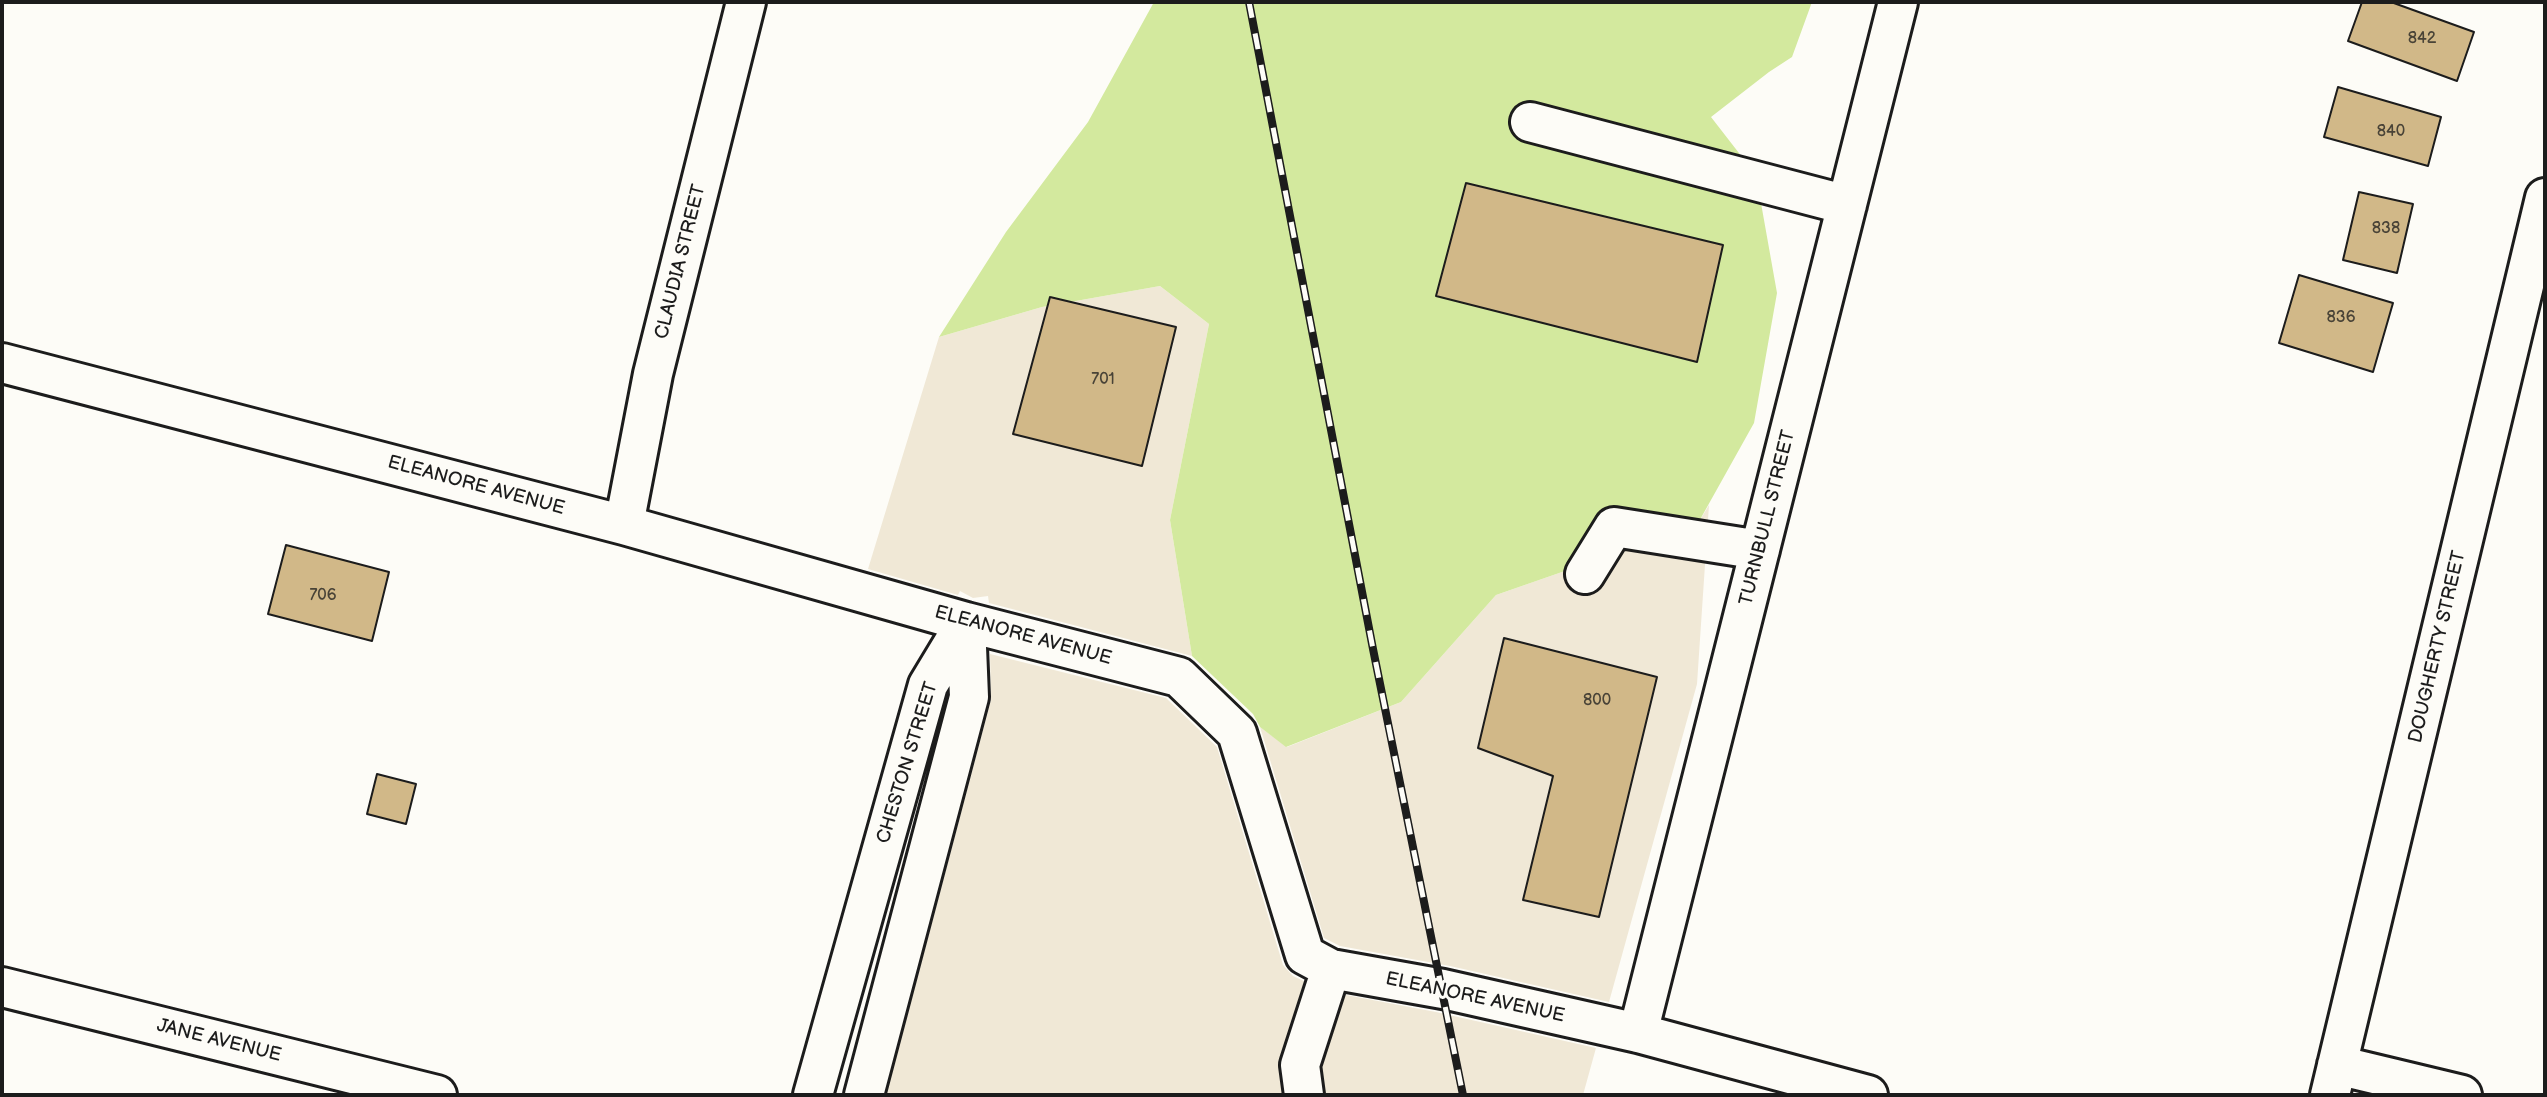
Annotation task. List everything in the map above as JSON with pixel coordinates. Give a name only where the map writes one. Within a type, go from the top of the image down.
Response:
[{"type":"street","name":"CLAUDIA STREET","points":[[624,525],[653,374],[746,2]]},
{"type":"street","name":"TURNBULL STREET","points":[[1638,1033],[1898,2]]},
{"type":"street","points":[[1530,122],[1847,205]]},
{"type":"street","name":"DOUGHERTY STREET","points":[[2334,1080],[2545,198]]},
{"type":"street","name":"ELEANORE AVENUE","points":[[2,363],[624,525],[966,622],[1179,677],[1237,733],[1305,955],[1331,969],[1443,989],[1638,1033],[1868,1095]]},
{"type":"street","points":[[1585,574],[1614,527],[1760,550]]},
{"type":"street","name":"CHESTON STREET","points":[[813,1095],[928,685],[966,622]]},
{"type":"street","name":"CHESTON STREET","points":[[864,1095],[969,697],[966,622]]},
{"type":"street","points":[[1304,1095],[1300,1065],[1331,969]]},
{"type":"street","name":"JANE AVENUE","points":[[2,986],[437,1095]]},
{"type":"street","points":[[2334,1080],[2462,1095]]},
{"type":"shaded area","points":[[1160,286],[1209,324],[1170,520],[1192,656],[989,603],[988,596],[973,598],[960,591],[958,595],[868,569],[939,337],[1042,307]]},
{"type":"shaded area","points":[[1709,505],[1697,684],[1609,1002],[1450,966],[1340,946],[1324,938],[1260,727],[1287,747],[1401,702],[1496,595],[1697,525]]},
{"type":"shaded area","points":[[990,654],[1166,698],[1217,747],[1283,965],[1293,976],[1325,991],[1436,1012],[1596,1048],[1583,1095],[886,1095],[991,700]]},
{"type":"green space","points":[[1154,2],[1812,2],[1792,57],[1711,117],[1756,175],[1777,293],[1754,423],[1697,525],[1496,595],[1401,702],[1286,747],[1260,727],[1253,714],[1192,656],[1170,520],[1209,324],[1160,286],[1042,307],[939,337],[1006,232],[1088,122]]},
{"type":"building","points":[[2362,2],[2391,2],[2474,32],[2457,81],[2348,41]]},
{"type":"building","points":[[2338,87],[2441,117],[2428,166],[2324,137]]},
{"type":"building","points":[[1466,183],[1723,245],[1697,362],[1436,296]]},
{"type":"building","points":[[2359,192],[2413,204],[2397,273],[2343,260]]},
{"type":"building","points":[[2299,275],[2393,303],[2373,372],[2279,343]]},
{"type":"building","points":[[1050,297],[1176,327],[1142,466],[1013,434]]},
{"type":"building","points":[[286,545],[389,572],[372,641],[268,614]]},
{"type":"building","points":[[1504,638],[1657,677],[1599,917],[1523,900],[1553,776],[1478,748]]},
{"type":"building","points":[[377,774],[416,784],[406,824],[367,814]]},
{"type":"railway","points":[[1249,2],[1373,649],[1463,1095]]}]
